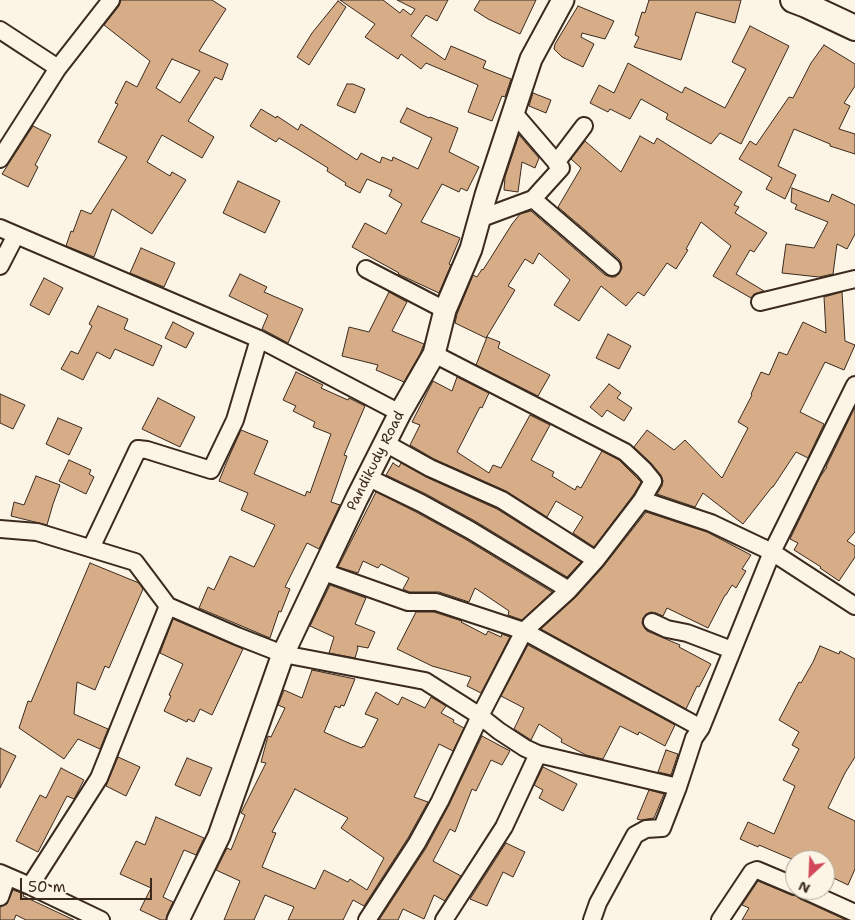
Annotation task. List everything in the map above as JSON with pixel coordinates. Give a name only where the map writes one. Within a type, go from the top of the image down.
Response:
[{"type":"main road","points":[[793,0],[855,28]]},
{"type":"street","points":[[0,159],[58,68],[111,0]]},
{"type":"street","name":"Pandikudy Road","points":[[178,920],[219,836],[283,654],[367,477],[400,413],[434,354],[446,310],[471,249],[531,59],[563,0]]},
{"type":"street","points":[[0,30],[58,68]]},
{"type":"street","points":[[480,219],[533,199],[561,168],[513,112]]},
{"type":"street","points":[[556,163],[584,126]]},
{"type":"street","points":[[533,199],[612,267]]},
{"type":"street","points":[[0,228],[259,340],[400,413]]},
{"type":"street","points":[[0,266],[16,235]]},
{"type":"street","points":[[366,269],[446,310]]},
{"type":"street","points":[[760,302],[855,279]]},
{"type":"street","points":[[91,548],[138,448],[211,470],[235,420],[259,340]]},
{"type":"street","points":[[367,920],[422,834],[440,801],[480,716],[524,631],[569,590],[596,560],[642,500],[653,481],[624,452],[434,354]]},
{"type":"street","points":[[592,920],[598,903],[635,835],[646,829],[662,828],[694,738],[701,728],[772,552],[855,385]]},
{"type":"street","points":[[385,443],[430,468],[502,500],[596,560]]},
{"type":"street","points":[[367,477],[421,503],[504,550],[569,590]]},
{"type":"street","points":[[642,500],[711,523],[772,552],[855,606]]},
{"type":"street","points":[[0,529],[37,532],[135,562],[168,606],[283,654],[425,681],[480,716],[525,748],[538,754],[678,787]]},
{"type":"street","points":[[321,571],[408,602],[436,602],[524,631],[701,728]]},
{"type":"street","points":[[30,886],[99,778],[168,606]]},
{"type":"street","points":[[652,622],[667,630],[687,633],[732,650]]},
{"type":"street","points":[[444,920],[504,827],[538,754]]},
{"type":"street","points":[[720,920],[752,872],[757,870],[785,882]]},
{"type":"street","points":[[0,897],[4,875],[101,920]]},
{"type":"street","points":[[826,900],[855,913]]},
{"type":"building","points":[[121,0],[212,0],[226,9],[199,51],[228,64],[222,80],[215,77],[188,121],[214,137],[202,158],[162,135],[147,162],[170,176],[172,172],[186,180],[152,234],[112,209],[94,257],[66,246],[81,210],[91,214],[127,157],[98,142],[118,104],[115,103],[126,81],[137,87],[150,61],[104,25],[119,6]],"holes":[[[172,59],[200,71],[180,103],[156,88]]]},
{"type":"building","points":[[340,0],[383,0],[400,13],[403,9],[411,15],[415,9],[397,0],[448,0],[437,21],[426,15],[411,36],[445,60],[451,46],[486,61],[483,68],[511,79],[505,97],[502,96],[492,121],[468,112],[478,85],[426,63],[421,69],[401,54],[398,59],[365,37],[375,24]]},
{"type":"building","points":[[480,0],[536,0],[520,34],[488,19],[474,10]]},
{"type":"building","points":[[649,0],[741,0],[735,23],[696,12],[681,60],[634,47],[639,37],[635,35],[642,12],[645,13]]},
{"type":"building","points":[[338,1],[346,7],[309,65],[297,57],[312,33]]},
{"type":"building","points":[[578,6],[614,21],[605,39],[582,33],[581,37],[594,44],[583,67],[562,57],[554,49],[555,44]]},
{"type":"building","points":[[750,26],[789,46],[741,144],[720,133],[711,144],[666,119],[668,114],[641,99],[630,119],[610,109],[608,112],[590,103],[599,85],[614,93],[628,63],[682,93],[685,87],[725,108],[746,69],[732,62]]},
{"type":"building","points":[[824,45],[855,64],[855,86],[844,103],[850,106],[839,129],[855,134],[855,154],[830,146],[830,144],[794,129],[778,166],[796,175],[785,199],[766,189],[772,178],[739,159],[750,141],[756,145],[789,97],[793,98],[811,63]]},
{"type":"building","points":[[347,84],[353,84],[365,89],[355,113],[337,105]]},
{"type":"building","points":[[533,93],[551,100],[546,113],[529,106]]},
{"type":"building","points":[[407,108],[458,128],[449,152],[479,167],[467,191],[461,188],[459,192],[442,184],[421,222],[460,238],[439,293],[398,274],[352,247],[365,223],[386,234],[402,204],[389,196],[392,190],[367,179],[360,193],[345,185],[346,183],[327,171],[328,168],[299,150],[279,138],[276,142],[250,126],[261,109],[276,118],[277,116],[298,130],[301,124],[357,160],[361,153],[380,163],[382,157],[392,161],[393,157],[418,169],[432,138],[400,122]]},
{"type":"building","points":[[33,126],[51,135],[35,165],[38,167],[28,187],[2,174]]},
{"type":"building","points":[[519,135],[539,158],[535,168],[522,162],[518,192],[504,190],[505,177]]},
{"type":"building","points":[[640,136],[654,144],[657,138],[742,192],[734,205],[739,207],[735,213],[767,233],[754,252],[750,250],[736,274],[764,291],[754,294],[751,298],[713,276],[731,246],[701,222],[686,249],[688,250],[676,269],[667,263],[644,296],[638,292],[626,306],[601,286],[579,321],[554,305],[570,280],[539,253],[533,264],[525,259],[508,286],[515,290],[486,338],[455,323],[473,275],[477,277],[483,270],[520,214],[531,211],[605,275],[615,277],[619,274],[622,268],[619,259],[558,207],[581,168],[571,159],[585,141],[621,172]]},
{"type":"building","points":[[238,181],[280,201],[265,233],[223,213]]},
{"type":"building","points":[[792,188],[829,202],[832,194],[855,205],[855,234],[847,249],[837,244],[833,274],[819,277],[782,273],[786,244],[814,248],[828,222],[795,209],[797,205],[791,202]]},
{"type":"building","points":[[141,248],[175,263],[164,287],[130,273]]},
{"type":"building","points":[[240,274],[267,287],[264,292],[303,309],[288,343],[262,329],[268,315],[229,296]]},
{"type":"building","points":[[44,278],[63,288],[49,315],[30,305]]},
{"type":"building","points":[[389,292],[407,302],[392,331],[424,344],[404,382],[376,370],[378,365],[342,356],[349,327],[369,332]]},
{"type":"building","points":[[842,292],[845,341],[855,345],[844,370],[825,362],[800,412],[824,424],[808,458],[796,452],[773,487],[743,524],[703,493],[695,507],[657,494],[662,486],[661,475],[634,447],[647,430],[674,450],[685,440],[722,478],[748,428],[738,422],[761,372],[769,375],[779,352],[787,355],[803,322],[826,333],[824,297]]},
{"type":"building","points":[[98,306],[128,319],[124,329],[162,346],[153,366],[115,349],[110,359],[97,352],[83,380],[61,369],[71,351],[78,354],[92,326],[89,324]]},
{"type":"building","points":[[173,322],[194,333],[186,348],[165,338]]},
{"type":"building","points":[[608,334],[631,346],[619,369],[596,358]]},
{"type":"building","points":[[487,337],[500,342],[498,348],[550,375],[538,396],[476,365]]},
{"type":"building","points":[[296,372],[323,385],[321,388],[365,406],[344,455],[347,456],[331,502],[340,505],[319,549],[307,543],[285,587],[290,589],[281,612],[279,611],[270,638],[199,608],[208,587],[214,590],[230,556],[254,567],[275,525],[241,510],[248,493],[219,481],[241,430],[268,441],[254,474],[305,496],[307,491],[310,493],[331,434],[313,427],[315,422],[293,411],[296,406],[283,400]]},
{"type":"building","points":[[457,377],[489,393],[457,452],[489,473],[493,465],[501,468],[530,415],[550,425],[531,460],[554,472],[552,476],[575,490],[577,486],[581,488],[602,451],[619,460],[641,482],[594,547],[573,533],[583,517],[556,501],[547,517],[506,491],[434,459],[410,445],[420,425],[412,422],[433,381],[452,391]]},
{"type":"building","points":[[609,384],[621,393],[617,398],[632,408],[624,421],[607,410],[602,417],[590,407]]},
{"type":"building","points":[[0,394],[25,405],[13,429],[0,423]]},
{"type":"building","points":[[158,398],[195,417],[180,447],[142,429]]},
{"type":"building","points":[[855,407],[855,532],[847,541],[855,546],[855,557],[839,581],[794,550],[798,543],[790,539]]},
{"type":"building","points":[[58,418],[82,428],[69,455],[46,444]]},
{"type":"building","points":[[69,460],[91,470],[89,474],[94,477],[86,494],[59,481]]},
{"type":"building","points":[[393,463],[399,467],[401,463],[426,477],[497,509],[581,562],[567,577],[475,521],[386,475]]},
{"type":"building","points":[[36,476],[60,485],[47,525],[11,516],[14,502],[24,505]]},
{"type":"building","points":[[376,492],[465,539],[552,592],[522,620],[508,615],[509,611],[475,588],[469,602],[439,592],[409,592],[403,589],[409,578],[381,564],[378,568],[363,561],[358,573],[338,567]]},
{"type":"building","points":[[646,512],[707,532],[751,555],[742,569],[746,571],[736,588],[732,585],[708,628],[667,608],[663,616],[651,612],[643,618],[642,623],[647,631],[680,645],[679,647],[711,664],[699,687],[697,686],[686,709],[541,629],[576,597],[603,567]]},
{"type":"building","points":[[90,563],[139,583],[143,589],[109,668],[105,666],[95,690],[77,682],[74,714],[108,729],[100,749],[78,739],[64,759],[19,728],[28,701],[31,702]]},
{"type":"building","points":[[330,585],[366,598],[355,624],[375,632],[368,648],[357,646],[355,658],[329,653],[334,637],[310,626]]},
{"type":"building","points":[[416,612],[434,612],[462,621],[486,635],[488,631],[501,637],[502,634],[510,637],[481,693],[467,686],[471,677],[432,666],[397,649]]},
{"type":"building","points":[[173,619],[243,649],[212,715],[200,709],[194,722],[188,719],[187,722],[164,711],[183,664],[160,653]]},
{"type":"building","points":[[528,645],[675,725],[665,746],[639,732],[638,735],[620,726],[603,759],[586,755],[561,742],[562,739],[539,724],[531,740],[514,729],[524,708],[501,696]]},
{"type":"building","points":[[820,646],[839,654],[840,651],[855,659],[855,757],[828,808],[855,821],[855,869],[848,885],[835,879],[835,850],[785,850],[785,856],[740,839],[748,822],[774,834],[795,786],[783,780],[799,749],[792,745],[799,732],[779,720],[799,682],[801,683]]},
{"type":"building","points":[[312,670],[355,679],[344,706],[341,705],[340,708],[335,706],[324,732],[362,748],[378,719],[365,714],[376,692],[398,705],[402,697],[425,708],[431,697],[446,706],[441,713],[464,728],[453,751],[439,744],[414,797],[428,802],[408,838],[364,906],[353,900],[343,920],[288,920],[294,907],[265,895],[254,920],[224,920],[240,881],[216,870],[227,848],[231,850],[245,815],[241,813],[266,763],[261,762],[268,736],[271,737],[285,708],[278,705],[284,690],[302,698]],"holes":[[[295,789],[348,818],[341,828],[384,858],[367,890],[350,879],[348,882],[324,870],[315,889],[262,867],[276,833],[272,832]]]},
{"type":"building","points":[[482,736],[510,751],[502,765],[491,760],[476,791],[472,789],[455,832],[450,829],[433,861],[461,876],[445,901],[434,895],[424,919],[403,909],[398,920],[379,920],[426,848]]},
{"type":"building","points":[[0,748],[16,756],[0,788]]},
{"type":"building","points":[[666,750],[678,754],[671,775],[658,772]]},
{"type":"building","points":[[118,757],[140,767],[126,796],[106,786]]},
{"type":"building","points":[[187,758],[212,768],[200,796],[175,785]]},
{"type":"building","points":[[543,767],[577,784],[563,811],[539,798],[543,790],[534,785]]},
{"type":"building","points":[[61,768],[84,780],[74,799],[67,796],[38,852],[16,841],[40,795],[46,798]]},
{"type":"building","points":[[649,790],[664,794],[654,818],[637,819]]},
{"type":"building","points":[[156,817],[204,838],[196,855],[184,850],[163,897],[173,902],[166,920],[161,920],[140,910],[151,888],[120,874],[136,841],[145,845]]},
{"type":"building","points":[[506,843],[525,852],[513,877],[503,872],[487,906],[470,899]]},
{"type":"building","points":[[758,881],[785,892],[785,900],[802,900],[846,920],[742,920],[749,908],[742,905]]},
{"type":"building","points":[[13,890],[74,920],[26,920],[16,915],[14,920],[0,920],[0,907],[7,904]]}]
